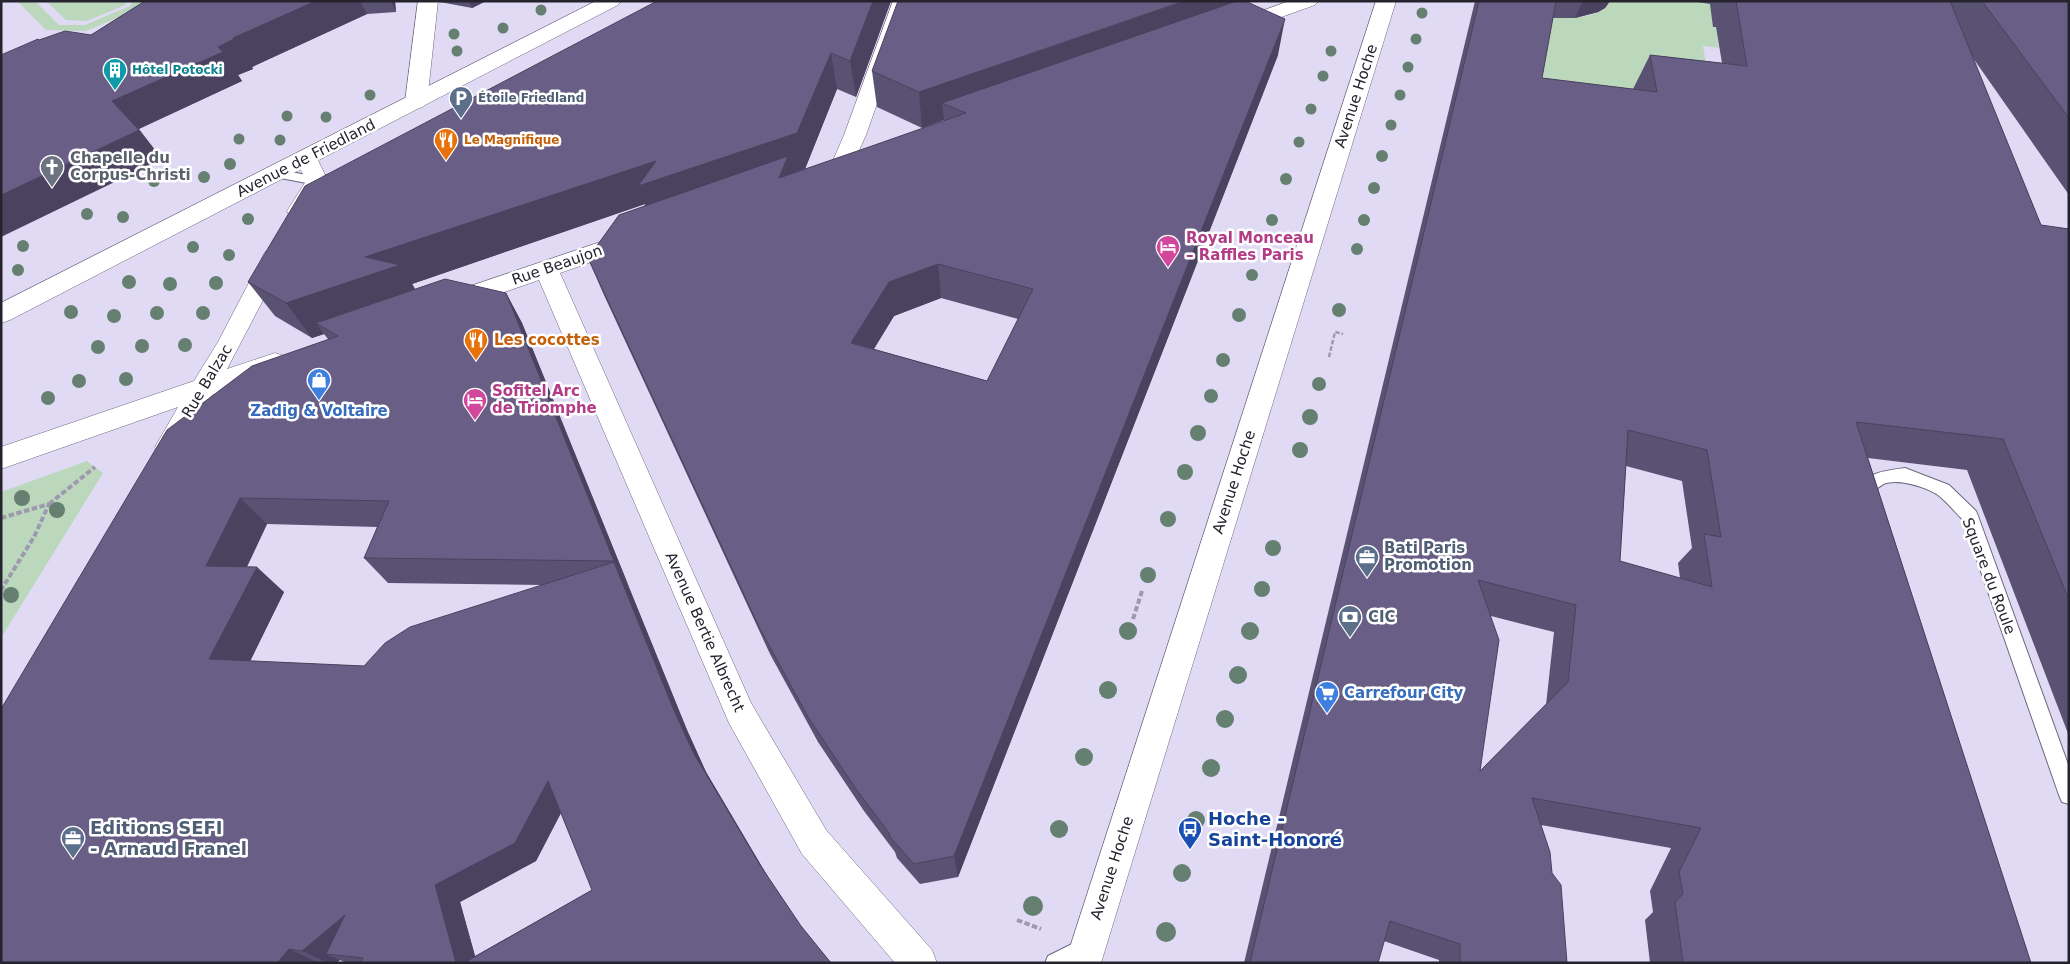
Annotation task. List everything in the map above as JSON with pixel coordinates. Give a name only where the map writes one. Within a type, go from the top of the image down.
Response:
[{"type":"street","points":[[416,102],[428,1]]},
{"type":"street","name":"Avenue de Friedland","points":[[1,314],[275,173],[312,169],[416,102],[611,1]]},
{"type":"street","points":[[842,165],[855,135],[903,1]]},
{"type":"street","points":[[1222,31],[1308,1]]},
{"type":"street","name":"Avenue Hoche","points":[[1085,954],[1386,1]]},
{"type":"street","points":[[821,173],[870,156]]},
{"type":"street","name":"Rue Balzac","points":[[155,469],[228,346],[289,227],[312,169]]},
{"type":"street","name":"Rue Beaujon","points":[[435,307],[645,234]]},
{"type":"street","name":"Avenue Bertie Albrecht","points":[[546,268],[740,713],[814,842],[919,963]]},
{"type":"street","points":[[1,458],[296,356]]},
{"type":"lane","points":[[312,169],[343,177]]},
{"type":"lane","name":"Square du Roule","points":[[1864,513],[1859,494],[1878,478],[1905,475],[1943,490],[1970,516],[2069,795]]},
{"type":"lane","points":[[1055,963],[1085,954]]},
{"type":"path","points":[[1329,358],[1336,332],[1342,334]]},
{"type":"path","points":[[1,518],[49,504],[95,467]]},
{"type":"path","points":[[1,590],[34,537],[49,504]]},
{"type":"path","points":[[1133,619],[1142,590]]},
{"type":"path","points":[[1017,920],[1041,929]]},
{"type":"green space","points":[[17,1],[35,1],[59,25],[85,25],[130,6],[133,1],[145,1],[141,8],[86,31],[46,30]]},
{"type":"green space","points":[[46,1],[127,1],[125,5],[87,21],[66,20]]},
{"type":"green space","points":[[1610,1],[1713,1],[1710,5],[1720,10],[1713,27],[1716,27],[1719,48],[1703,46],[1712,98],[1522,77],[1535,13],[1565,17],[1585,16],[1603,9]]},
{"type":"green space","points":[[87,461],[103,473],[1,638],[1,492]]},
{"type":"building","points":[[145,1],[316,1],[233,38],[218,47],[223,52],[112,101],[139,130],[1,195],[1,55],[38,39],[65,31],[91,35]]},
{"type":"building","points":[[657,1],[873,1],[850,61],[831,53],[797,133],[638,186],[656,161],[365,257],[400,265],[286,303],[248,282],[305,186]]},
{"type":"building","points":[[898,1],[1184,1],[919,92],[872,71]]},
{"type":"building","points":[[1237,1],[1245,1],[1285,19],[954,856],[914,864],[890,837],[808,717],[759,627],[588,258],[619,215],[788,156],[779,178],[966,113],[942,103]],"holes":[[[938,264],[1033,289],[987,381],[851,343],[889,282]]]},
{"type":"building","points":[[1479,1],[1556,1],[1542,78],[1657,92],[1650,55],[1747,66],[1736,1],[1950,1],[2041,225],[2069,229],[2069,600],[2003,439],[1856,422],[2031,963],[1683,963],[1675,902],[1683,894],[1679,872],[1701,828],[1532,798],[1550,852],[1552,873],[1561,885],[1567,963],[1460,963],[1460,944],[1390,921],[1378,963],[1250,963]],"holes":[[[1628,430],[1707,450],[1721,537],[1704,534],[1712,587],[1620,561]],[[1478,580],[1576,605],[1568,682],[1480,771],[1499,640]]]},
{"type":"building","points":[[1982,1],[2069,1],[2069,118]]},
{"type":"building","points":[[445,279],[506,293],[614,561],[364,558],[389,501],[240,498],[206,566],[257,567],[209,659],[364,666],[385,643],[410,627],[614,562],[673,708],[693,752],[760,865],[801,926],[831,963],[464,963],[592,890],[548,781],[515,843],[435,885],[456,963],[361,963],[363,958],[326,954],[345,915],[302,951],[289,949],[277,963],[1,963],[1,709],[167,430],[252,366],[338,336],[316,323]]},
{"type":"place","name":"Hôtel Potocki","points":[[115,91]]},
{"type":"place","name":"Étoile Friedland","points":[[461,119]]},
{"type":"place","name":"Le Magnifique","points":[[446,161]]},
{"type":"place","name":"Chapelle du Corpus-Christi","points":[[52,188]]},
{"type":"place","name":"Royal Monceau – Raffles Paris","points":[[1168,268]]},
{"type":"place","name":"Les cocottes","points":[[476,361]]},
{"type":"place","name":"Zadig & Voltaire","points":[[319,401]]},
{"type":"place","name":"Sofitel Arc de Triomphe","points":[[475,421]]},
{"type":"place","name":"Bati Paris Promotion","points":[[1367,578]]},
{"type":"place","name":"CIC","points":[[1350,638]]},
{"type":"place","name":"Carrefour City","points":[[1327,714]]},
{"type":"place","name":"Hoche - Saint-Honoré","points":[[1190,850]]},
{"type":"place","name":"Editions SEFI - Arnaud Franel","points":[[73,859]]}]
